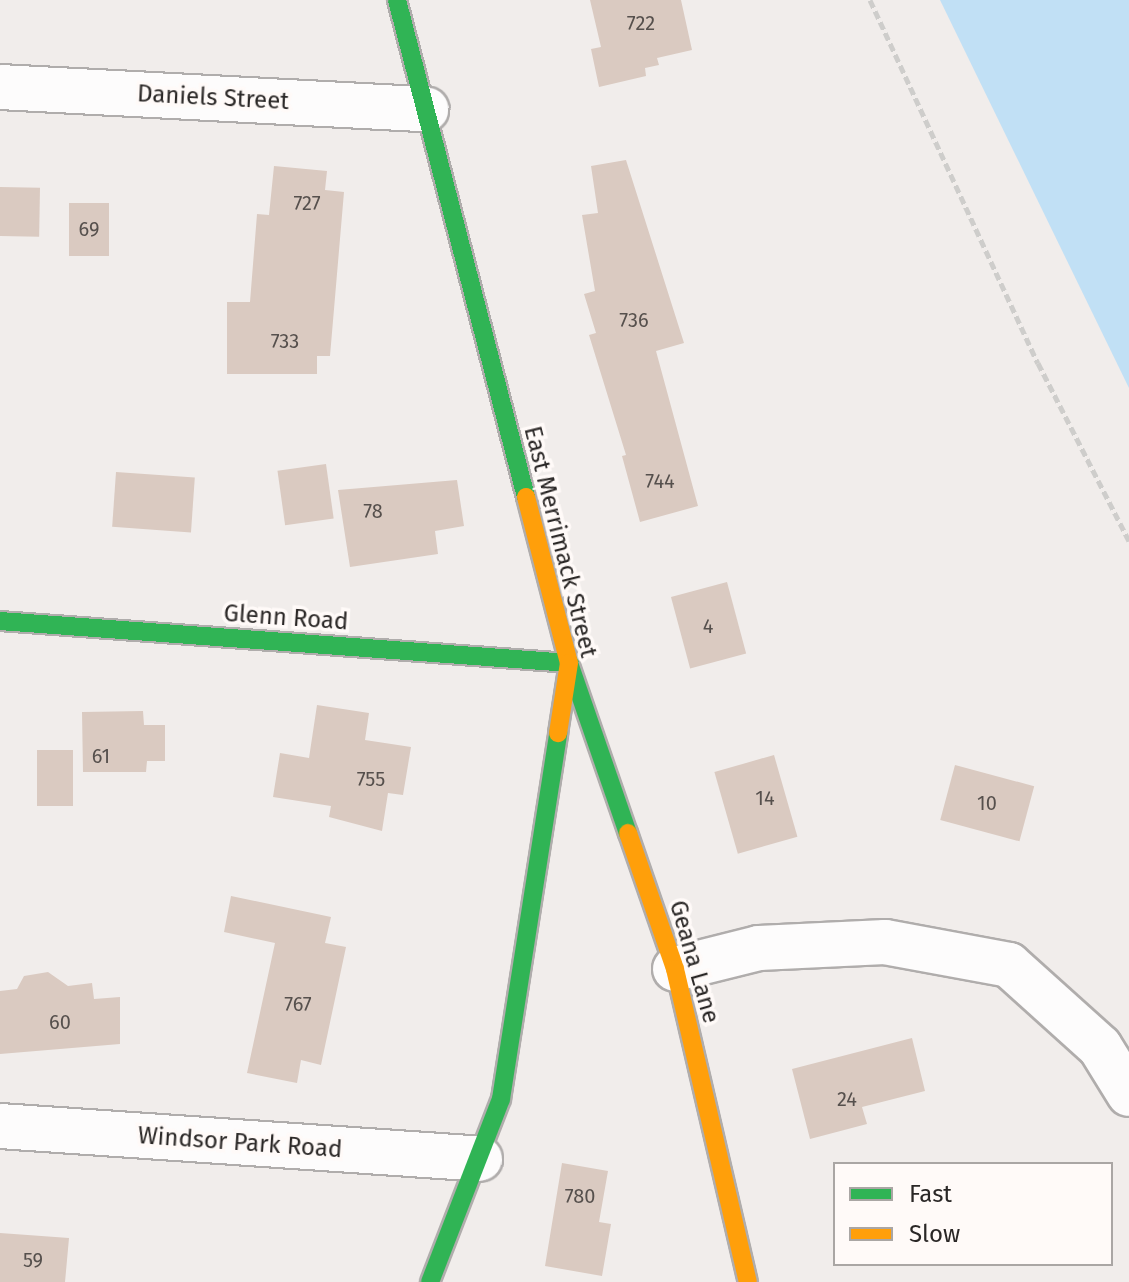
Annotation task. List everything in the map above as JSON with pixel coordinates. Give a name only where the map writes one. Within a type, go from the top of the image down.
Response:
[{"type":"street","name":"East Merrimack Street","points":[[397,0],[569,663],[501,1099],[430,1282]]},
{"type":"street","name":"Daniels Street","points":[[0,87],[426,109]]},
{"type":"street","name":"Glenn Road","points":[[0,621],[569,663]]},
{"type":"street","name":"Geana Lane","points":[[569,663],[675,969],[748,1282]]},
{"type":"street","points":[[675,969],[759,948],[885,942],[1009,965],[1100,1047],[1129,1094]]},
{"type":"street","name":"Windsor Park Road","points":[[0,1126],[480,1159]]},
{"type":"path","points":[[870,0],[1038,363],[1129,541]]},
{"type":"water","points":[[940,0],[1129,0],[1129,388],[1128,386]]},
{"type":"building","points":[[590,0],[681,0],[692,50],[657,58],[659,65],[645,68],[646,76],[599,87],[591,49],[601,47]]},
{"type":"building","points":[[626,160],[684,343],[656,351],[698,506],[640,522],[622,456],[626,455],[589,335],[596,333],[584,294],[595,291],[582,215],[598,213],[591,166]]},
{"type":"building","points":[[274,166],[327,171],[325,190],[344,192],[330,356],[317,356],[317,374],[227,374],[227,302],[250,302],[257,214],[269,215]]},
{"type":"building","points":[[0,187],[40,188],[39,237],[0,236]]},
{"type":"building","points":[[69,203],[109,203],[109,256],[69,256]]},
{"type":"building","points":[[326,464],[334,518],[285,525],[277,471]]},
{"type":"building","points":[[116,472],[195,478],[191,532],[112,527]]},
{"type":"building","points":[[457,480],[464,526],[435,531],[438,554],[350,567],[338,490]]},
{"type":"building","points":[[727,582],[746,653],[690,668],[671,597]]},
{"type":"building","points":[[317,705],[369,713],[365,740],[411,747],[403,795],[388,793],[382,831],[329,817],[331,806],[273,797],[280,753],[309,758]]},
{"type":"building","points":[[143,711],[144,725],[165,725],[165,761],[147,761],[146,772],[83,772],[82,712]]},
{"type":"building","points":[[37,750],[73,750],[73,806],[37,806]]},
{"type":"building","points":[[774,755],[797,837],[738,854],[714,772]]},
{"type":"building","points":[[955,765],[1034,786],[1019,841],[940,820]]},
{"type":"building","points":[[231,896],[331,917],[325,943],[346,947],[321,1065],[301,1060],[297,1083],[247,1073],[275,943],[224,932]]},
{"type":"building","points":[[48,972],[68,986],[92,983],[94,999],[120,997],[120,1044],[0,1054],[0,991],[17,989],[24,976]]},
{"type":"building","points":[[912,1038],[925,1091],[862,1107],[867,1124],[810,1139],[792,1069]]},
{"type":"building","points":[[562,1163],[608,1171],[599,1222],[611,1224],[602,1276],[545,1266]]},
{"type":"building","points":[[0,1233],[69,1238],[65,1282],[0,1282]]},
{"type":"traffic: fast","points":[[397,0],[526,497]]},
{"type":"traffic: fast","points":[[0,621],[569,663],[628,833]]},
{"type":"traffic: fast","points":[[430,1282],[501,1099],[558,733]]},
{"type":"traffic: slow","points":[[526,497],[569,663],[558,733]]},
{"type":"traffic: slow","points":[[628,833],[675,969],[748,1282]]}]
